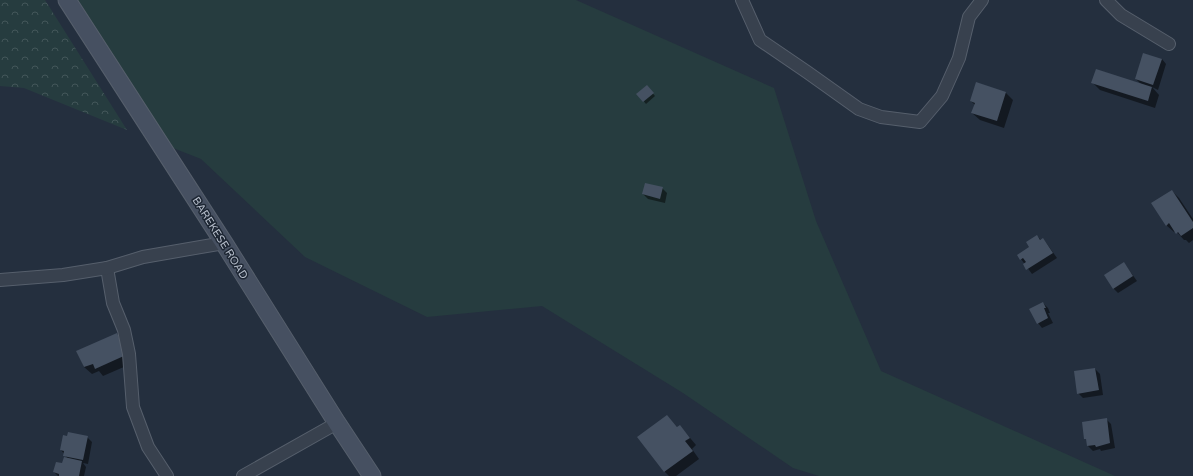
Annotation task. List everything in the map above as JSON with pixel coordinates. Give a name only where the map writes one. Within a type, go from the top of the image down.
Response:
[{"type":"main road","name":"BAREKESE ROAD","points":[[67,0],[372,476]]},
{"type":"street","points":[[742,0],[760,40],[859,109],[881,117],[920,122],[942,96],[959,58],[969,17],[982,0]]},
{"type":"street","points":[[1106,0],[1121,15],[1169,44]]},
{"type":"street","points":[[0,280],[63,275],[106,268],[143,257],[224,243]]},
{"type":"street","points":[[106,268],[113,303],[124,330],[129,354],[133,406],[148,446],[167,476]]},
{"type":"street","points":[[243,476],[337,423]]},
{"type":"green space","points":[[0,0],[45,0],[127,130],[24,88],[0,86]]},
{"type":"green space","points":[[78,0],[576,0],[774,88],[816,221],[881,371],[1115,476],[819,476],[793,468],[683,393],[542,306],[427,317],[305,257],[201,159],[168,146]]},
{"type":"building","points":[[1143,53],[1162,59],[1153,85],[1135,79]]},
{"type":"building","points":[[1096,69],[1152,87],[1148,101],[1091,83]]},
{"type":"building","points":[[976,82],[1006,92],[997,121],[971,113],[975,103],[970,101]]},
{"type":"building","points":[[647,85],[654,93],[643,102],[636,94]]},
{"type":"building","points":[[645,183],[663,187],[660,199],[642,194]]},
{"type":"building","points":[[1172,190],[1193,222],[1193,228],[1181,236],[1178,232],[1176,234],[1169,223],[1166,226],[1151,203]]},
{"type":"building","points":[[1037,235],[1040,240],[1043,238],[1053,253],[1026,270],[1023,264],[1026,262],[1023,258],[1020,260],[1017,255],[1029,247],[1026,242]]},
{"type":"building","points":[[1124,262],[1133,276],[1113,289],[1104,275]]},
{"type":"building","points":[[1043,302],[1048,318],[1037,324],[1029,309]]},
{"type":"building","points":[[117,333],[126,355],[95,369],[93,364],[84,367],[76,351]]},
{"type":"building","points":[[1095,368],[1099,390],[1077,394],[1074,371]]},
{"type":"building","points":[[667,415],[677,427],[680,425],[690,438],[685,441],[693,451],[664,472],[637,437]]},
{"type":"building","points":[[1107,418],[1110,443],[1096,447],[1095,445],[1087,446],[1086,439],[1084,439],[1082,422]]},
{"type":"building","points":[[68,432],[88,436],[83,460],[63,456],[64,451],[60,450],[63,435],[67,436]]},
{"type":"building","points":[[64,457],[82,461],[79,476],[59,476],[59,474],[53,472],[56,462],[62,463]]}]
